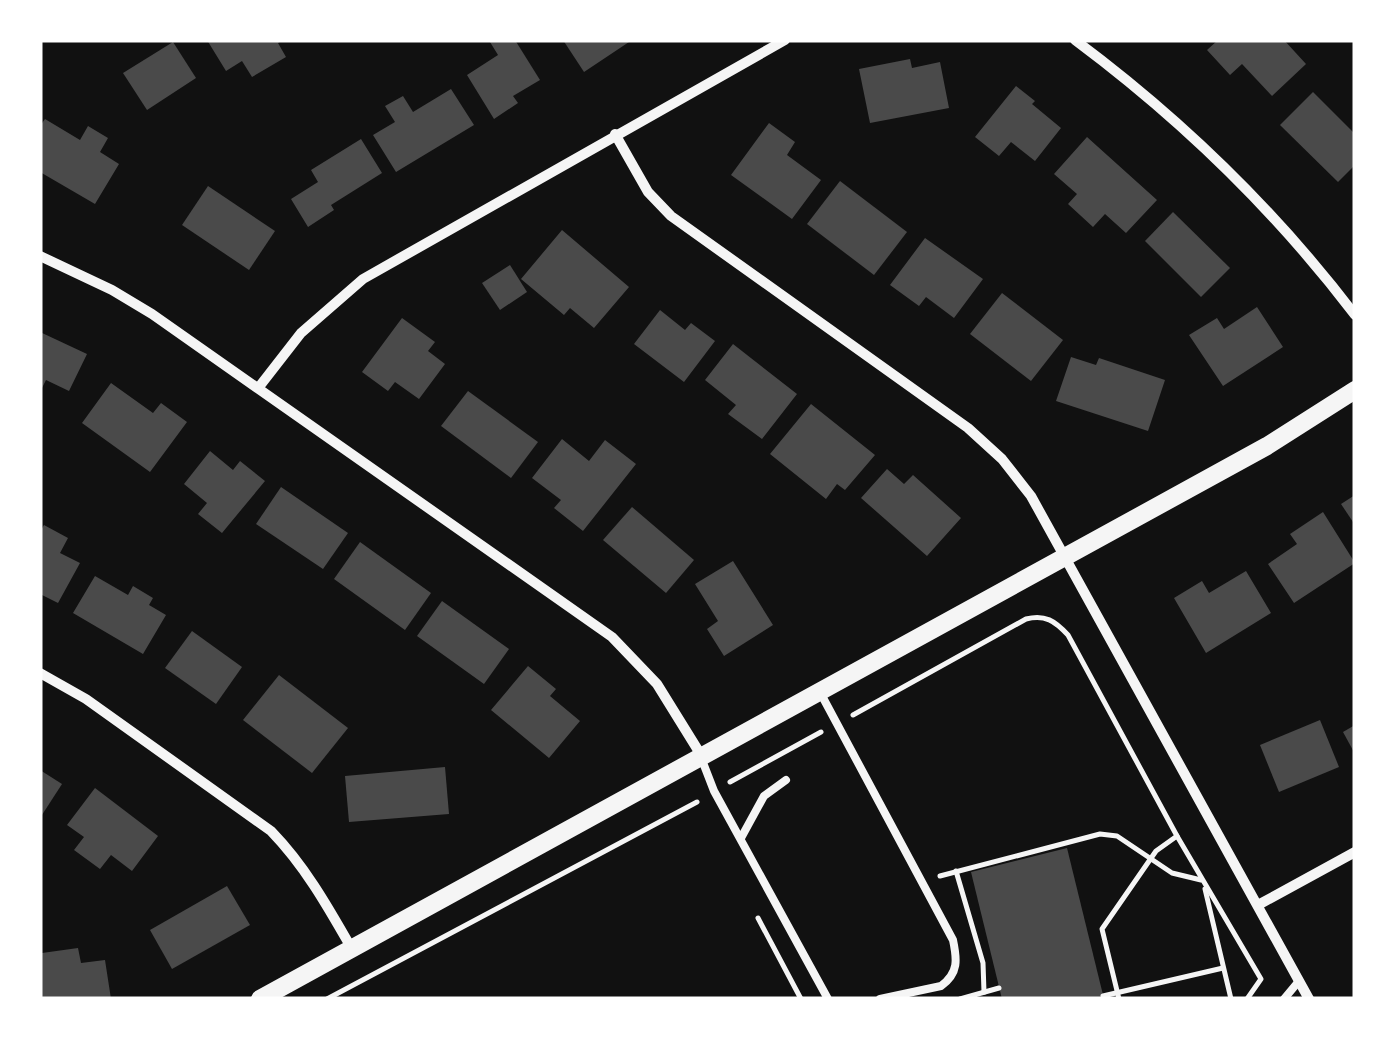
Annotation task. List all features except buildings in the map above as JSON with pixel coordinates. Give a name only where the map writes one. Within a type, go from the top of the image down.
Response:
[{"type":"street","points":[[260,387],[301,333],[362,279],[784,40]]},
{"type":"street","points":[[1075,40],[1156,102],[1276,218],[1355,315]]},
{"type":"street","points":[[615,134],[648,192],[671,216],[968,428],[1002,459],[1031,496],[1309,999]]},
{"type":"street","points":[[40,256],[152,314],[612,637],[657,684],[701,756]]},
{"type":"street","points":[[260,999],[1267,446],[1355,390]]},
{"type":"street","points":[[40,674],[86,698],[271,831],[295,856],[352,949]]},
{"type":"street","points":[[1258,906],[1355,852]]},
{"type":"lane","points":[[819,691],[953,940],[958,962],[950,980],[941,986],[880,999]]},
{"type":"lane","points":[[701,756],[714,791],[828,999]]},
{"type":"lane","points":[[741,839],[764,796],[786,780]]},
{"type":"lane","points":[[1284,999],[1299,981]]},
{"type":"path","points":[[326,999],[1026,619],[1038,616],[1048,618],[1068,635],[1177,836],[1261,980],[1247,999]]},
{"type":"path","points":[[697,801],[706,817]]},
{"type":"path","points":[[922,881],[1100,834],[1117,836],[1172,873],[1203,880]]},
{"type":"path","points":[[1118,997],[1102,929],[1150,860],[1177,836]]},
{"type":"path","points":[[1203,880],[1231,999]]},
{"type":"path","points":[[758,916],[801,999]]},
{"type":"path","points":[[1104,996],[1118,997],[1223,968]]},
{"type":"path","points":[[960,999],[999,988]]}]
